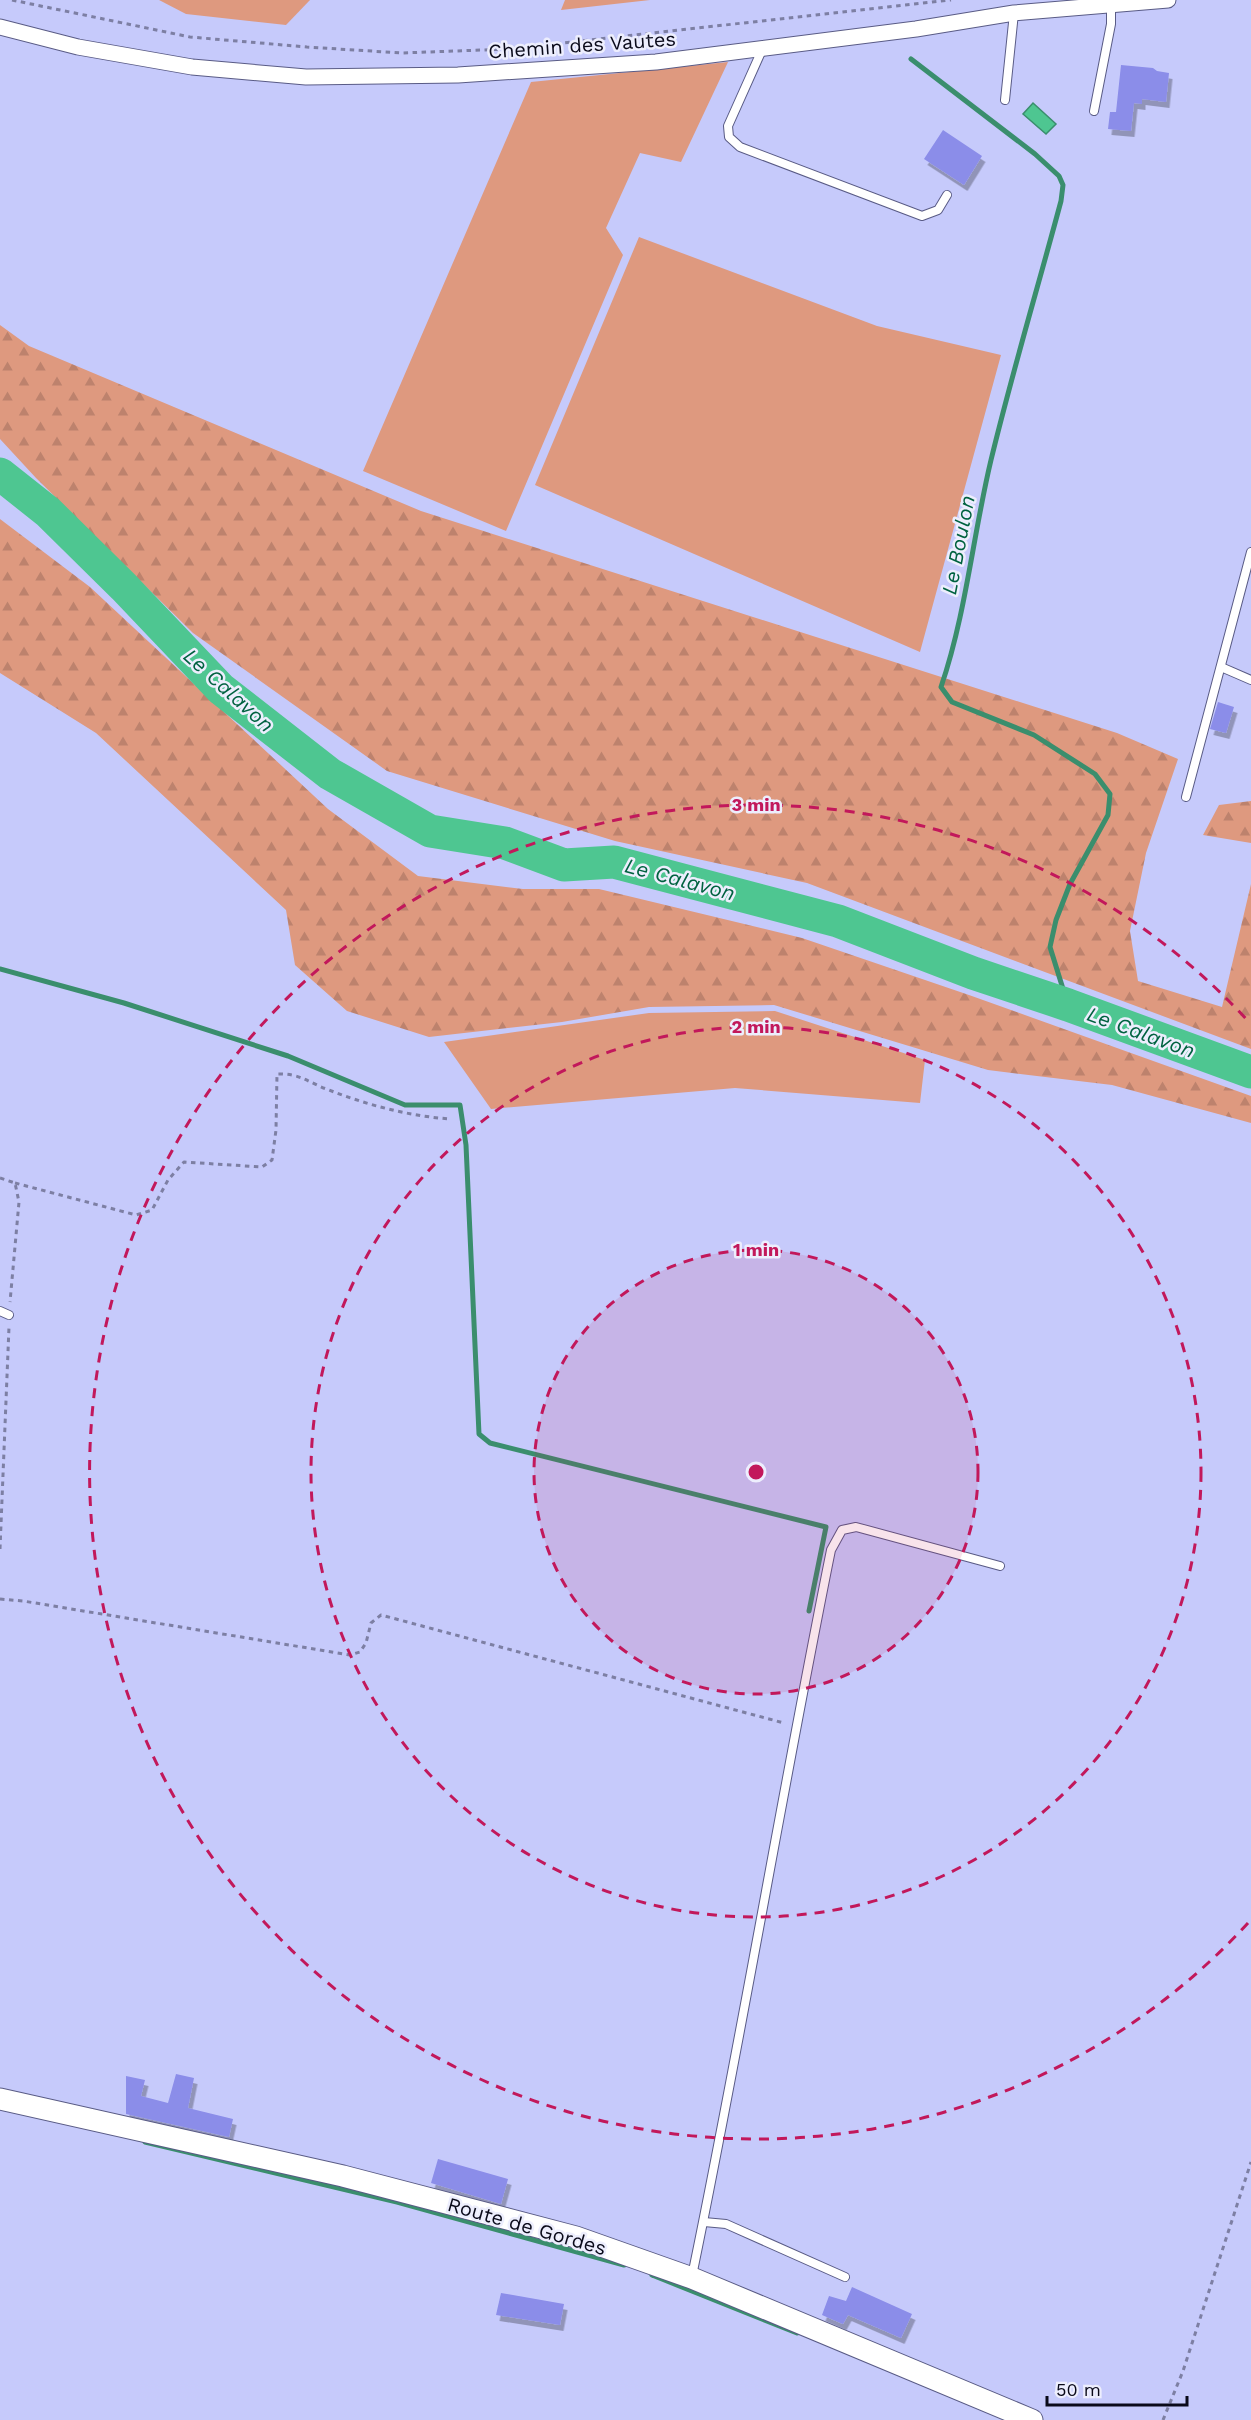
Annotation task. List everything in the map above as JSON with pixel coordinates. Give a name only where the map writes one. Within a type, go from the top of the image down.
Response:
[{"type":"street","name":"Chemin des Vautes","points":[[0,27],[78,47],[192,67],[306,77],[458,75],[656,62],[762,50],[1014,13],[1168,0]]},
{"type":"street","name":"Route de Gordes","points":[[0,2099],[343,2175],[576,2236],[692,2278],[1032,2420]]},
{"type":"lane","points":[[1094,111],[1111,24],[1111,6]]},
{"type":"lane","points":[[1005,100],[1014,13]]},
{"type":"lane","points":[[762,50],[728,126],[729,137],[740,147],[922,216],[938,210],[946,195]]},
{"type":"lane","points":[[1186,797],[1251,552]]},
{"type":"lane","points":[[1221,666],[1251,680]]},
{"type":"lane","points":[[0,1311],[9,1315]]},
{"type":"lane","points":[[692,2278],[757,1946],[795,1726],[831,1550],[842,1530],[856,1527],[1000,1566]]},
{"type":"lane","points":[[704,2222],[726,2224],[845,2277]]},
{"type":"path","points":[[12,0],[190,37],[402,52],[508,49],[951,0]]},
{"type":"path","points":[[0,1178],[136,1215],[152,1210],[168,1180],[184,1162],[262,1167],[272,1160],[276,1130],[277,1074],[292,1073],[329,1091],[414,1116],[450,1119]]},
{"type":"path","points":[[0,1549],[9,1315],[19,1202],[15,1183]]},
{"type":"path","points":[[0,1599],[350,1655],[360,1652],[366,1643],[371,1623],[381,1615],[795,1726]]},
{"type":"path","points":[[1164,2420],[1183,2371],[1251,2162]]},
{"type":"green space","points":[[159,0],[310,0],[286,25],[186,14]]},
{"type":"green space","points":[[565,0],[650,0],[561,10]]},
{"type":"green space","points":[[728,62],[681,162],[640,153],[606,228],[623,255],[506,531],[363,471],[531,82]]},
{"type":"green space","points":[[639,237],[877,326],[1001,355],[920,652],[535,485]]},
{"type":"green space","points":[[0,325],[29,346],[421,511],[1117,733],[1178,759],[1146,853],[1130,931],[1138,981],[1222,1007],[1251,884],[1251,1049],[807,883],[615,841],[387,771],[193,633],[36,478],[0,439]]},
{"type":"green space","points":[[0,519],[90,587],[328,809],[418,876],[523,889],[599,889],[802,938],[1251,1096],[1251,1123],[1112,1085],[988,1070],[774,1005],[649,1007],[562,1022],[429,1037],[347,1011],[295,965],[286,910],[96,733],[0,673]]},
{"type":"green space","points":[[1251,801],[1251,843],[1203,835],[1219,805]]},
{"type":"green space","points":[[775,1011],[925,1060],[920,1103],[735,1088],[491,1109],[444,1042],[649,1013]]},
{"type":"shaded area","points":[[1033,103],[1056,124],[1046,134],[1023,114]]},
{"type":"building","points":[[1121,65],[1153,68],[1169,73],[1166,102],[1142,99],[1142,104],[1134,103],[1131,131],[1108,129],[1110,112],[1116,112]]},
{"type":"building","points":[[943,130],[982,156],[964,185],[924,159]]},
{"type":"building","points":[[1218,702],[1234,707],[1226,733],[1210,729]]},
{"type":"building","points":[[176,2074],[194,2078],[188,2108],[233,2119],[229,2137],[126,2114],[126,2076],[145,2080],[141,2096],[168,2103]]},
{"type":"building","points":[[438,2159],[508,2179],[501,2204],[431,2183]]},
{"type":"building","points":[[852,2287],[912,2314],[901,2338],[848,2315],[843,2324],[822,2315],[829,2296],[846,2301]]},
{"type":"building","points":[[501,2293],[564,2304],[560,2325],[496,2315]]},
{"type":"waterway","name":"Le Boulon","points":[[911,59],[1035,154],[1059,176],[1063,185],[1061,201],[991,460],[957,631],[941,687],[952,702],[1034,735],[1095,774],[1110,794],[1108,815],[1070,884],[1056,920],[1050,947],[1068,1005]]},
{"type":"waterway","name":"Le Calavon","points":[[0,474],[48,512],[124,587],[221,689],[330,774],[430,831],[505,843],[564,865],[614,862],[838,921],[973,973],[1251,1072]]},
{"type":"waterway","points":[[0,969],[124,1003],[288,1056],[405,1105],[460,1105],[466,1145],[479,1434],[490,1443],[826,1527],[809,1611]]},
{"type":"waterway","points":[[145,2142],[397,2202],[624,2265]]},
{"type":"waterway","points":[[652,2275],[797,2333]]}]
